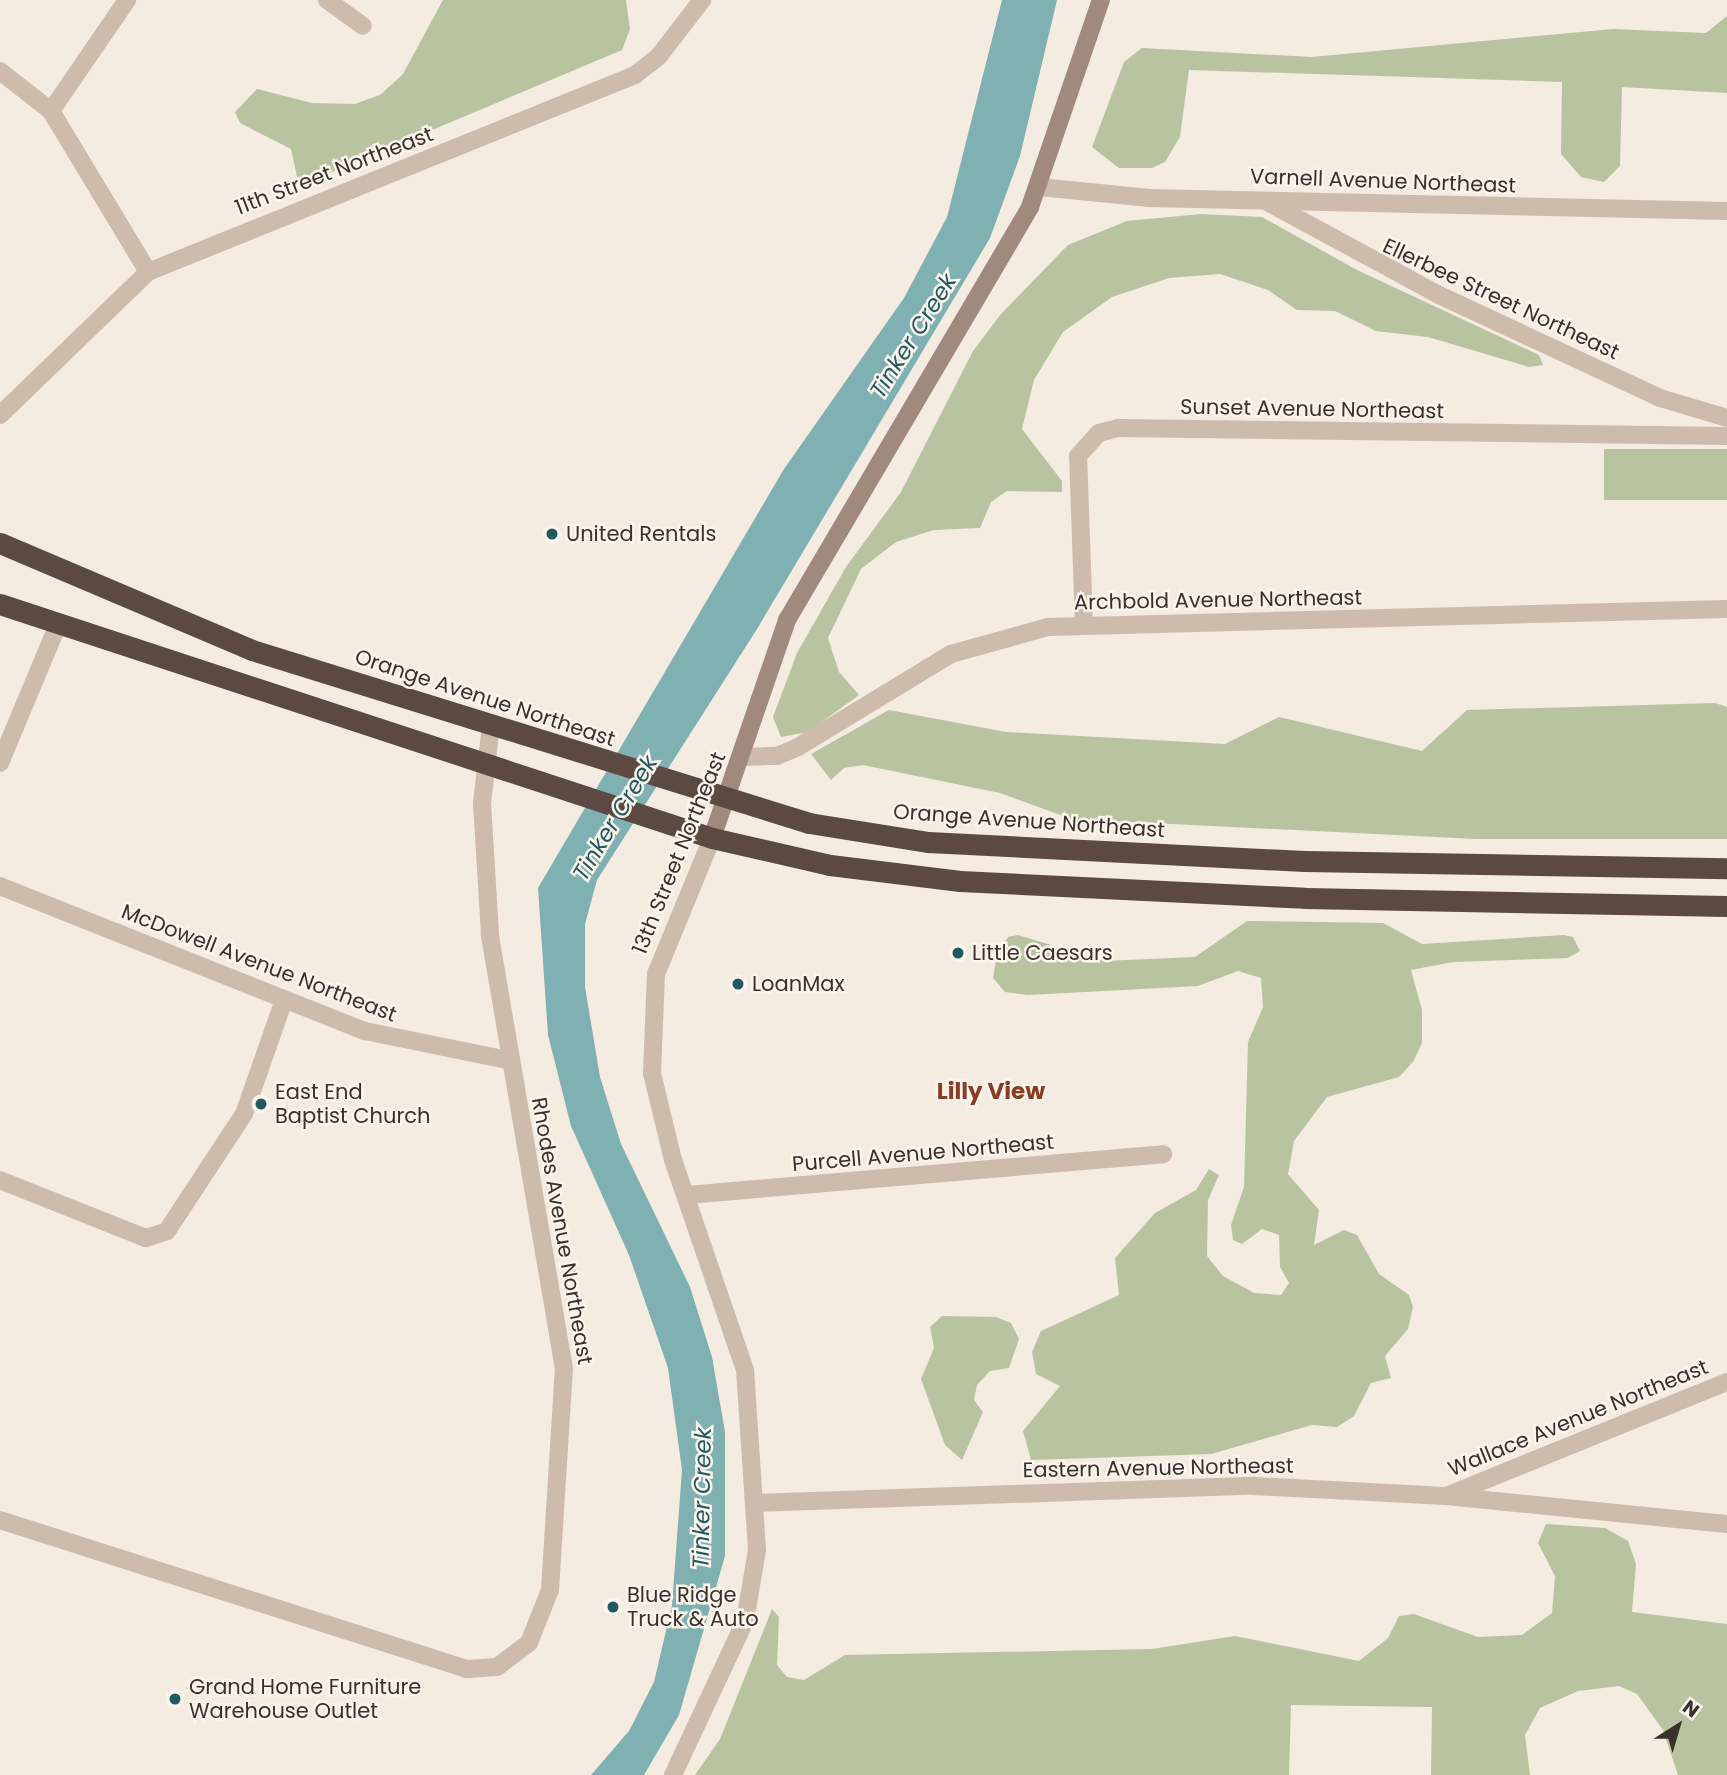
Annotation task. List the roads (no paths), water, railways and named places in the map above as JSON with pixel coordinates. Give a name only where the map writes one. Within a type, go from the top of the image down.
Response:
[{"type":"highway","name":"Orange Avenue Northeast","points":[[0,543],[172,621],[726,802],[928,842],[1554,870],[1727,868]]},
{"type":"highway","points":[[0,604],[57,627],[712,838],[830,865],[960,881],[1499,905],[1727,906]]},
{"type":"street","points":[[51,111],[127,0]]},
{"type":"street","points":[[327,0],[363,26]]},
{"type":"street","name":"11th Street Northeast","points":[[0,415],[148,272],[635,75],[659,56],[702,0]]},
{"type":"street","name":"13th Street Northeast","points":[[673,1775],[751,1600],[756,1503],[745,1370],[660,1117],[651,999],[667,944],[743,757],[766,676],[802,591],[1000,263],[1039,187],[1101,0]]},
{"type":"street","points":[[0,71],[51,111],[148,272]]},
{"type":"street","name":"Varnell Avenue Northeast","points":[[1039,187],[1265,200],[1727,211]]},
{"type":"street","name":"Ellerbee Street Northeast","points":[[1265,200],[1437,295],[1660,398],[1727,418]]},
{"type":"street","name":"Sunset Avenue Northeast","points":[[1084,625],[1078,456],[1099,433],[1118,428],[1727,436]]},
{"type":"street","name":"Archbold Avenue Northeast","points":[[743,757],[777,756],[798,747],[951,654],[1017,632],[1084,625],[1727,609]]},
{"type":"street","points":[[0,763],[57,627]]},
{"type":"street","name":"Rhodes Avenue Northeast","points":[[0,1520],[467,1670],[497,1667],[515,1657],[547,1607],[565,1416],[561,1334],[508,1060],[483,860],[484,766],[491,725]]},
{"type":"street","name":"McDowell Avenue Northeast","points":[[0,886],[387,1039],[508,1060]]},
{"type":"street","points":[[0,1180],[146,1238],[167,1231],[244,1114],[284,1000]]},
{"type":"street","name":"Purcell Avenue Northeast","points":[[687,1195],[1163,1154]]},
{"type":"street","name":"Wallace Avenue Northeast","points":[[1446,1496],[1727,1382]]},
{"type":"street","name":"Eastern Avenue Northeast","points":[[756,1503],[1254,1486],[1446,1496],[1727,1524]]},
{"type":"water","name":"Tinker Creek","points":[[1002,0],[1057,0],[1020,156],[990,238],[757,629],[597,880],[585,924],[585,987],[600,1077],[621,1144],[690,1287],[712,1357],[725,1432],[725,1556],[679,1715],[644,1775],[591,1775],[629,1731],[654,1682],[672,1605],[682,1470],[668,1368],[629,1255],[571,1126],[548,1035],[538,888],[784,469],[904,298],[947,217]]},
{"type":"place","name":"United Rentals","points":[[552,534]]},
{"type":"place","name":"Little Caesars","points":[[958,953]]},
{"type":"place","name":"LoanMax","points":[[738,984]]},
{"type":"place","name":"East End Baptist Church","points":[[261,1104]]},
{"type":"place","name":"Blue Ridge Truck & Auto","points":[[613,1607]]},
{"type":"place","name":"Grand Home Furniture Warehouse Outlet","points":[[175,1699]]},
{"type":"district","name":"Lilly View","points":[[991,1091]]}]
